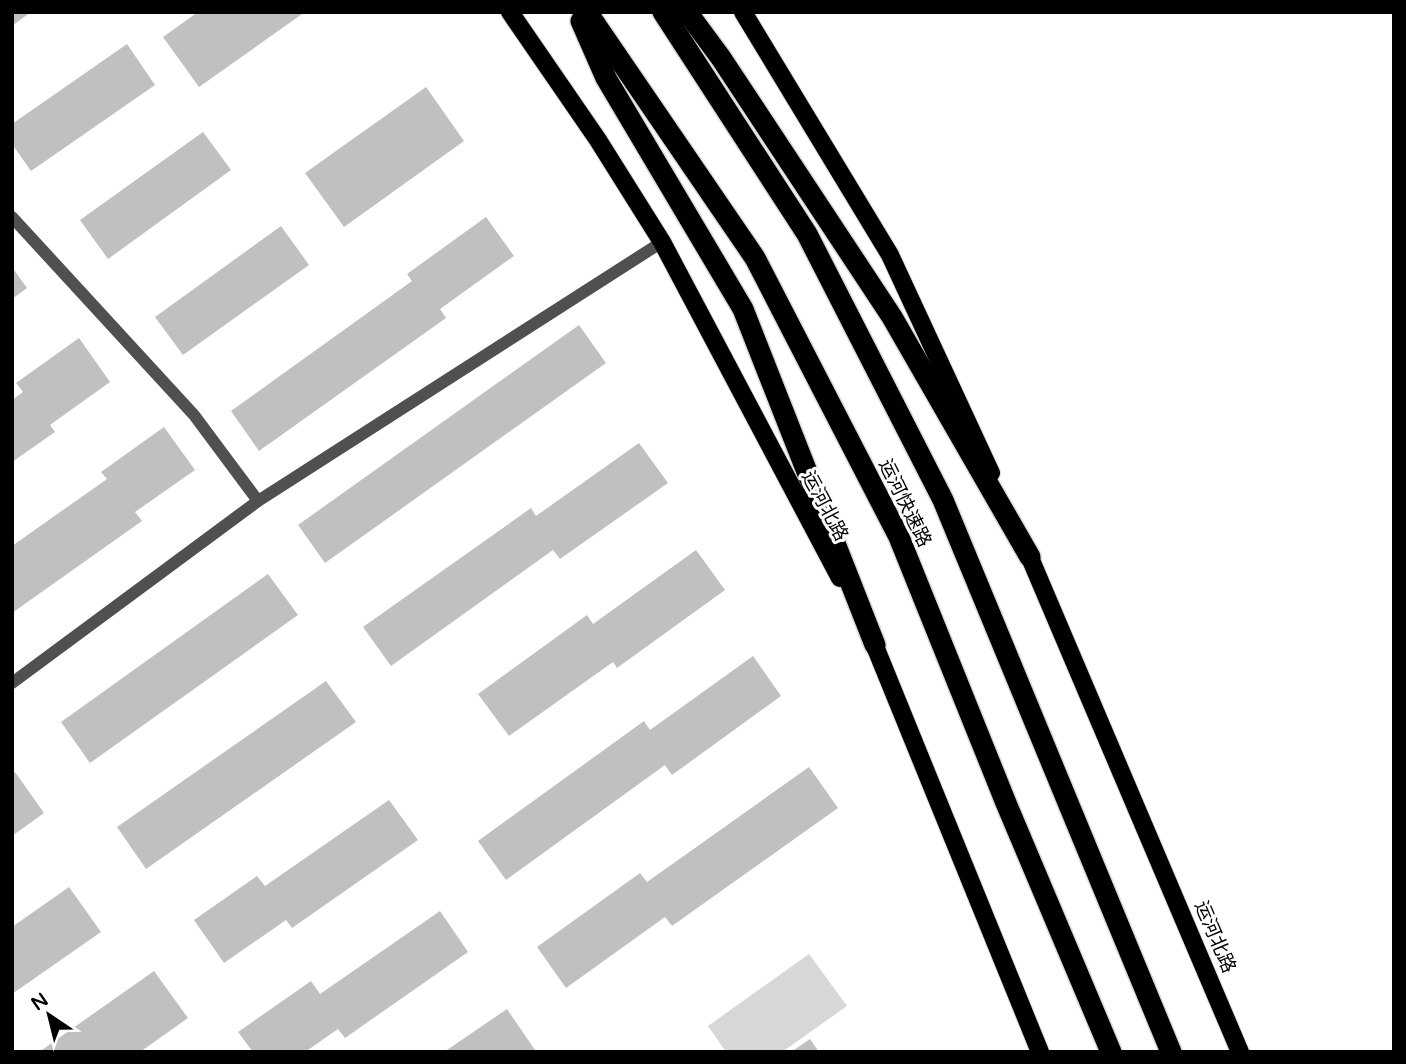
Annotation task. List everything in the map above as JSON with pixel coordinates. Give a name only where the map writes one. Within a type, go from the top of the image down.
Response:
[{"type":"highway","points":[[578,12],[606,78],[743,309],[875,645]]},
{"type":"highway","name":"运河快速路","points":[[587,12],[755,258],[899,537],[1111,1052]]},
{"type":"highway","name":"运河快速路","points":[[663,12],[807,234],[943,500],[1171,1052]]},
{"type":"highway","points":[[687,12],[721,58],[892,317],[1031,557]]},
{"type":"main road","name":"运河北路","points":[[510,12],[598,140],[662,242],[875,645],[1040,1052]]},
{"type":"main road","name":"运河北路","points":[[743,12],[890,255],[1031,557],[1240,1052]]},
{"type":"lane","points":[[12,217],[194,415],[258,501]]},
{"type":"lane","points":[[12,683],[258,501],[662,242]]},
{"type":"shaded area","points":[[809,954],[847,1006],[782,1052],[726,1052],[708,1026]]},
{"type":"building","points":[[12,12],[31,12],[12,26]]},
{"type":"building","points":[[198,12],[305,12],[199,87],[163,37]]},
{"type":"building","points":[[127,44],[155,85],[31,171],[12,144],[12,124]]},
{"type":"building","points":[[426,87],[464,141],[344,227],[305,173]]},
{"type":"building","points":[[203,132],[231,170],[108,259],[80,220]]},
{"type":"building","points":[[486,217],[514,256],[440,309],[446,318],[259,451],[231,411],[412,281],[407,274]]},
{"type":"building","points":[[281,226],[309,265],[183,355],[155,317]]},
{"type":"building","points":[[12,267],[27,288],[12,299]]},
{"type":"building","points":[[579,325],[606,363],[325,563],[298,525]]},
{"type":"building","points":[[79,338],[110,382],[50,425],[55,432],[12,462],[12,400],[23,392],[16,383]]},
{"type":"building","points":[[164,427],[195,470],[135,512],[142,521],[12,613],[12,546],[107,479],[101,472]]},
{"type":"building","points":[[639,443],[668,483],[560,559],[553,550],[391,666],[363,627],[531,508],[536,516]]},
{"type":"building","points":[[696,550],[725,590],[617,668],[613,662],[509,736],[478,694],[587,615],[593,624]]},
{"type":"building","points":[[268,574],[298,615],[90,763],[61,722]]},
{"type":"building","points":[[753,656],[781,696],[672,775],[665,765],[506,880],[478,841],[644,721],[650,730]]},
{"type":"building","points":[[326,681],[356,722],[146,869],[117,827]]},
{"type":"building","points":[[809,767],[838,808],[672,926],[665,917],[566,988],[537,947],[640,873],[647,882]]},
{"type":"building","points":[[15,772],[44,813],[12,836],[12,774]]},
{"type":"building","points":[[389,800],[418,840],[292,928],[286,920],[224,963],[194,920],[257,876],[265,886]]},
{"type":"building","points":[[69,887],[101,932],[12,994],[12,927]]},
{"type":"building","points":[[440,911],[468,952],[345,1038],[338,1029],[305,1052],[253,1052],[238,1032],[311,981],[320,994]]},
{"type":"building","points":[[154,971],[188,1018],[140,1052],[39,1052]]},
{"type":"building","points":[[507,1009],[535,1050],[533,1052],[444,1052]]},
{"type":"building","points":[[810,1039],[819,1052],[791,1052]]}]
